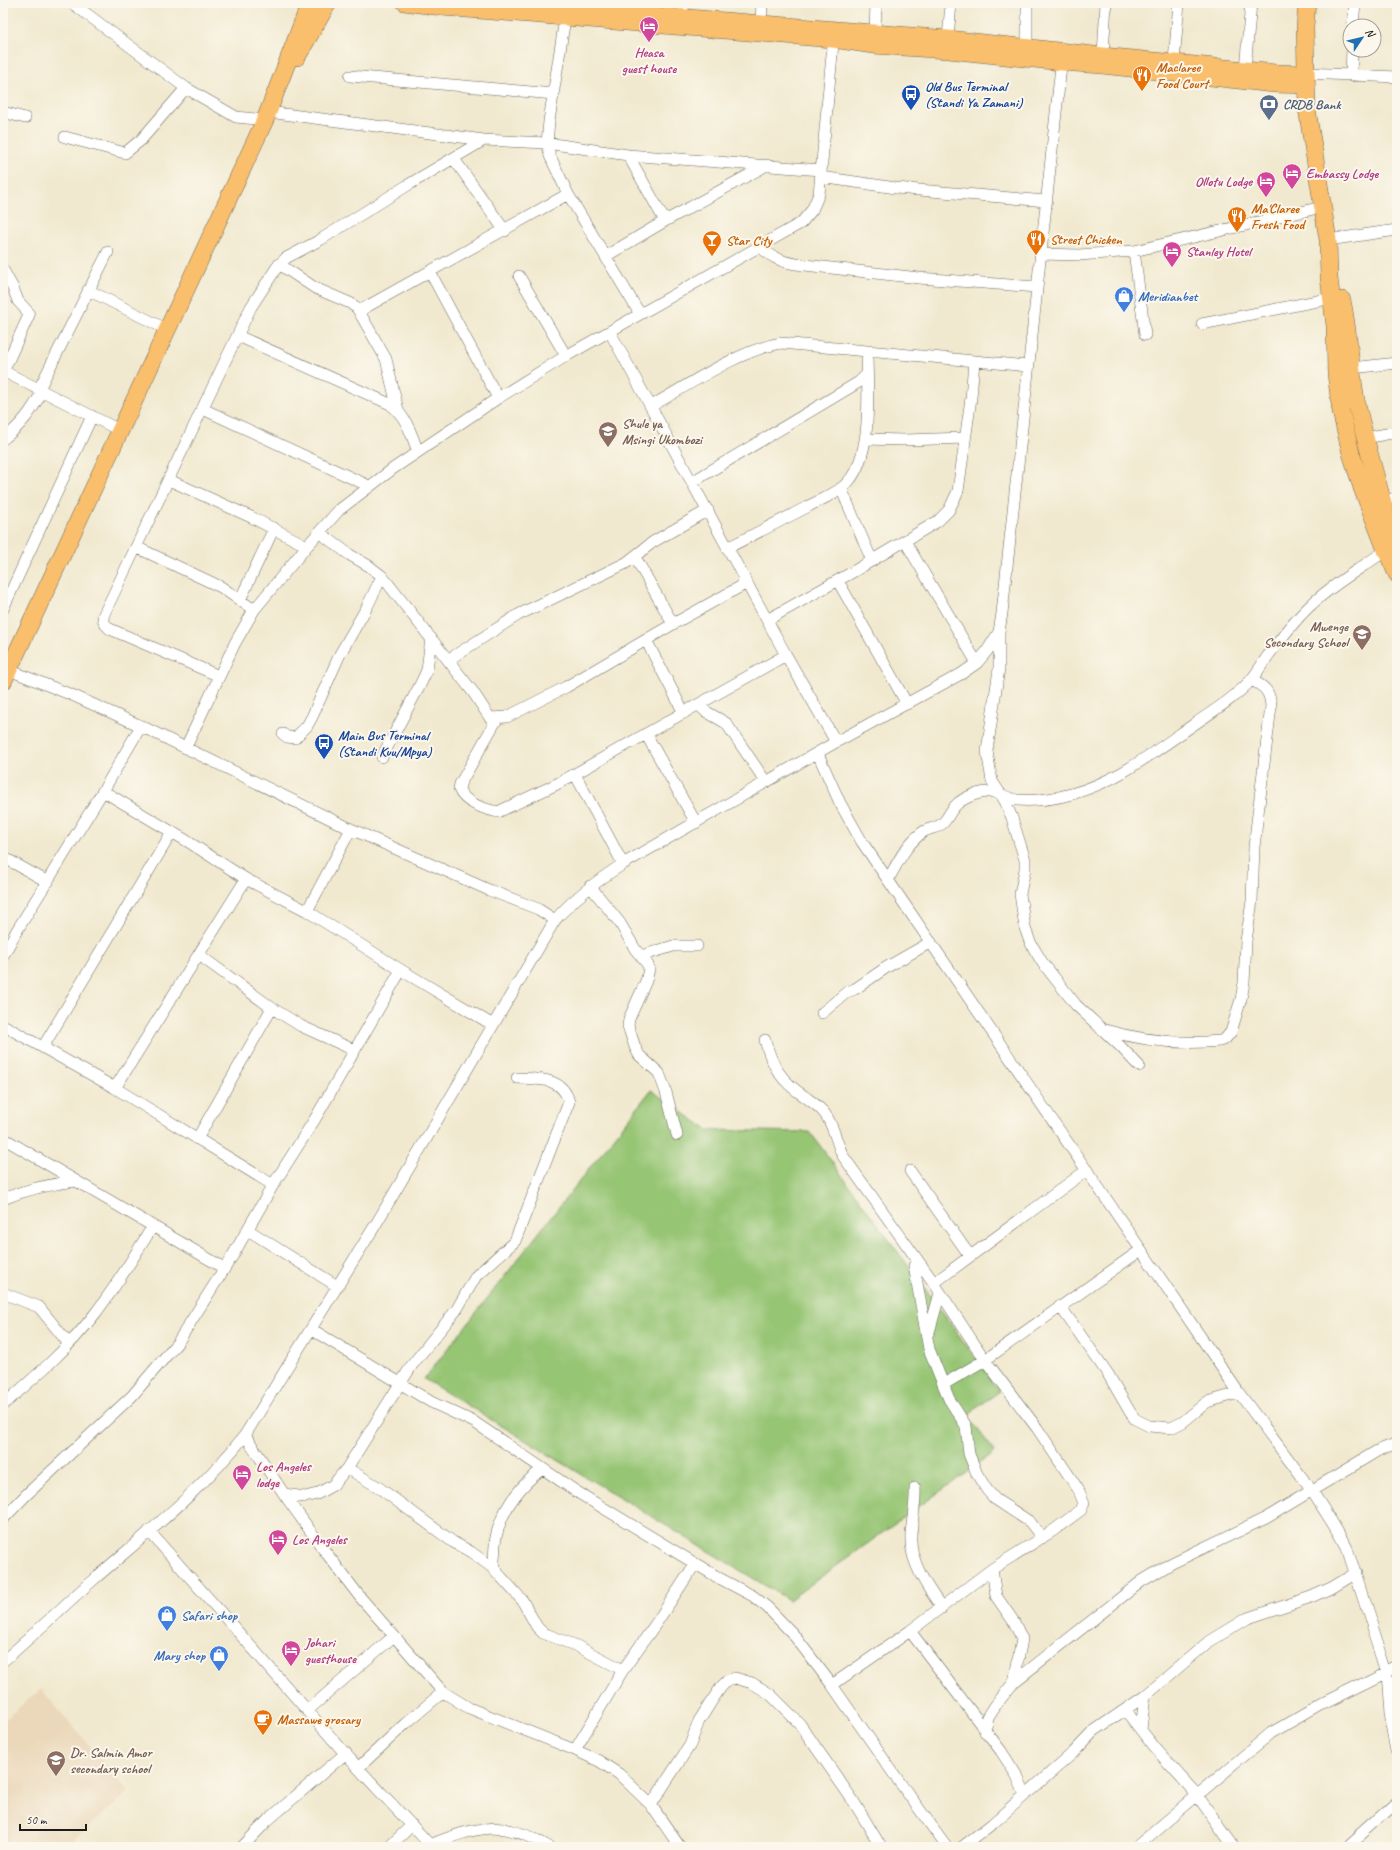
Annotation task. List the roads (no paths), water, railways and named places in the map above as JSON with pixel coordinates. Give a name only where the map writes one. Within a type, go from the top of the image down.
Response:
[{"type":"highway","points":[[6,676],[267,116],[310,3]]},
{"type":"highway","points":[[279,86],[315,29],[328,3]]},
{"type":"highway","points":[[1307,3],[1305,27],[1307,109],[1336,297],[1336,374],[1341,412],[1351,453],[1397,574]]},
{"type":"highway","points":[[1336,297],[1348,331],[1356,395],[1365,438],[1390,500],[1391,555]]},
{"type":"main road","points":[[404,3],[442,8],[566,13],[834,34],[875,31],[1027,47],[1062,57],[1110,67],[1274,86],[1306,80]]},
{"type":"main road","points":[[516,3],[566,13],[683,9],[834,34],[873,46],[1062,57],[1103,55],[1245,68],[1306,80]]},
{"type":"street","points":[[72,3],[186,88],[236,117],[267,116],[484,140],[547,143],[628,155],[767,165],[896,188],[1046,201]]},
{"type":"street","points":[[761,22],[762,3]]},
{"type":"street","points":[[875,31],[876,3]]},
{"type":"street","points":[[948,38],[951,3]]},
{"type":"street","points":[[1027,47],[1028,3]]},
{"type":"street","points":[[1103,55],[1106,3]]},
{"type":"street","points":[[1174,62],[1179,3]]},
{"type":"street","points":[[1245,68],[1251,3]]},
{"type":"street","points":[[1354,18],[1355,3]]},
{"type":"street","points":[[566,13],[547,143],[555,169],[568,194],[640,314]]},
{"type":"street","points":[[186,747],[235,643],[254,610],[339,510],[369,486],[498,398],[566,356],[801,223],[812,210],[819,194],[834,34]]},
{"type":"street","points":[[1062,57],[1036,287],[1007,576],[999,632],[999,669],[987,751],[990,775],[1012,818],[1025,860],[1025,869],[1020,894],[1022,917],[1030,942],[1048,970],[1080,1010],[1119,1045],[1139,1066]]},
{"type":"street","points":[[1351,76],[1352,58]]},
{"type":"street","points":[[1306,80],[1326,75],[1397,77]]},
{"type":"street","points":[[350,76],[554,94]]},
{"type":"street","points":[[65,137],[125,153],[141,140],[186,88]]},
{"type":"street","points":[[3,112],[25,118]]},
{"type":"street","points":[[219,676],[110,629],[104,623],[103,616],[257,296],[279,264],[286,258],[320,240],[484,140]]},
{"type":"street","points":[[628,155],[664,221]]},
{"type":"street","points":[[454,159],[505,231]]},
{"type":"street","points":[[606,256],[664,221],[767,165]]},
{"type":"street","points":[[359,311],[505,231],[568,194]]},
{"type":"street","points":[[1040,254],[1079,255],[1134,251],[1322,207]]},
{"type":"street","points":[[1329,248],[1397,230]]},
{"type":"street","points":[[760,247],[771,257],[782,262],[919,278],[1036,287]]},
{"type":"street","points":[[1134,251],[1145,335]]},
{"type":"street","points":[[3,438],[14,430],[30,412],[88,290],[108,252]]},
{"type":"street","points":[[279,264],[315,288],[350,303],[359,311],[386,359],[398,410]]},
{"type":"street","points":[[3,270],[18,301],[29,315],[3,372],[121,431]]},
{"type":"street","points":[[430,272],[498,398]]},
{"type":"street","points":[[518,276],[566,356]]},
{"type":"street","points":[[88,290],[168,330]]},
{"type":"street","points":[[1202,324],[1336,297]]},
{"type":"street","points":[[610,332],[708,510],[727,548],[836,742]]},
{"type":"street","points":[[238,336],[390,404],[398,410],[406,420],[418,452]]},
{"type":"street","points":[[651,406],[744,354],[765,346],[781,343],[1028,366]]},
{"type":"street","points":[[727,548],[841,488],[848,482],[857,468],[866,439],[867,351]]},
{"type":"street","points":[[767,620],[906,541],[938,521],[949,510],[958,491],[971,398],[974,361]]},
{"type":"street","points":[[1352,368],[1397,363]]},
{"type":"street","points":[[692,482],[855,385],[867,374]]},
{"type":"street","points":[[203,409],[369,486]]},
{"type":"street","points":[[3,609],[92,416]]},
{"type":"street","points":[[1365,438],[1397,432]]},
{"type":"street","points":[[866,439],[905,440],[965,438]]},
{"type":"street","points":[[169,480],[274,528],[307,546]]},
{"type":"street","points":[[841,488],[872,561]]},
{"type":"street","points":[[448,660],[518,615],[607,573],[635,557],[653,542],[708,510]]},
{"type":"street","points":[[240,600],[274,528]]},
{"type":"street","points":[[319,532],[382,576],[448,660],[477,699],[486,714],[490,718],[497,719],[507,717],[548,696],[747,583]]},
{"type":"street","points":[[906,541],[977,663]]},
{"type":"street","points":[[136,547],[221,587],[254,610]]},
{"type":"street","points":[[888,880],[902,854],[911,844],[923,833],[942,824],[956,805],[975,794],[987,792],[999,793],[1016,800],[1038,800],[1090,788],[1121,773],[1145,758],[1214,711],[1251,680],[1287,631],[1326,591],[1391,555]]},
{"type":"street","points":[[635,557],[673,624]]},
{"type":"street","points":[[282,734],[287,737],[295,738],[307,726],[340,654],[367,607],[382,576]]},
{"type":"street","points":[[838,581],[907,704]]},
{"type":"street","points":[[6,1654],[150,1531],[198,1486],[234,1449],[245,1435],[376,1224],[555,920],[567,906],[590,886],[623,864],[818,754],[836,742],[961,674],[977,663],[987,651],[999,632]]},
{"type":"street","points":[[382,757],[421,683],[426,670],[431,638]]},
{"type":"street","points":[[646,640],[684,713]]},
{"type":"street","points":[[497,719],[459,788],[460,792],[466,798],[478,806],[498,812],[575,774],[786,655]]},
{"type":"street","points":[[6,676],[72,695],[186,747],[351,829],[538,909],[555,920]]},
{"type":"street","points":[[1101,1029],[1162,1040],[1186,1042],[1220,1041],[1231,1032],[1241,999],[1244,983],[1246,941],[1252,901],[1254,847],[1271,706],[1271,698],[1267,690],[1251,680]]},
{"type":"street","points":[[699,705],[705,711],[726,723],[766,782]]},
{"type":"street","points":[[3,956],[16,932],[48,882],[141,726]]},
{"type":"street","points":[[646,734],[696,823]]},
{"type":"street","points":[[818,754],[840,803],[862,842],[1239,1393],[1312,1491],[1347,1548],[1392,1670],[1390,1714],[1397,1751]]},
{"type":"street","points":[[575,774],[623,864]]},
{"type":"street","points":[[103,791],[246,878],[307,911],[493,1025]]},
{"type":"street","points":[[307,911],[351,829]]},
{"type":"street","points":[[43,1047],[172,832]]},
{"type":"street","points":[[3,857],[48,882]]},
{"type":"street","points":[[115,1088],[246,878]]},
{"type":"street","points":[[590,886],[620,923],[649,969],[629,1018],[628,1026],[639,1055],[656,1070],[662,1080],[677,1134]]},
{"type":"street","points":[[822,1013],[847,992],[855,989],[887,967],[931,942]]},
{"type":"street","points":[[641,956],[674,946],[697,946]]},
{"type":"street","points":[[199,955],[272,1008],[301,1026],[354,1050]]},
{"type":"street","points":[[3,1519],[26,1495],[132,1396],[178,1342],[248,1230],[273,1185],[315,1118],[401,970]]},
{"type":"street","points":[[197,1139],[272,1008]]},
{"type":"street","points":[[3,1025],[115,1088],[273,1185]]},
{"type":"street","points":[[765,1040],[774,1067],[784,1079],[803,1096],[818,1106],[825,1114],[832,1124],[837,1144],[843,1156],[937,1288],[985,1360],[1037,1428],[1083,1497],[1084,1503],[1081,1510],[1042,1538],[992,1569],[942,1608],[832,1685]]},
{"type":"street","points":[[284,1494],[305,1496],[317,1494],[333,1485],[347,1468],[400,1383],[428,1344],[457,1310],[476,1276],[515,1241],[535,1194],[552,1141],[569,1102],[567,1095],[561,1086],[551,1081],[517,1078]]},
{"type":"street","points":[[3,1138],[224,1268]]},
{"type":"street","points":[[928,1337],[937,1288],[970,1256],[1087,1170]]},
{"type":"street","points":[[910,1171],[970,1256]]},
{"type":"street","points":[[3,1198],[25,1190],[52,1184],[76,1182]]},
{"type":"street","points":[[3,1404],[40,1373],[69,1344],[95,1314],[153,1226]]},
{"type":"street","points":[[248,1230],[338,1286]]},
{"type":"street","points":[[944,1384],[985,1360],[1141,1250]]},
{"type":"street","points":[[914,1266],[933,1363],[944,1384],[949,1399],[966,1426],[971,1459],[987,1490],[995,1499],[1030,1522],[1042,1538]]},
{"type":"street","points":[[3,1293],[39,1307],[69,1344]]},
{"type":"street","points":[[1060,1306],[1108,1374],[1135,1419],[1149,1426],[1171,1428],[1183,1422],[1207,1402],[1239,1393]]},
{"type":"street","points":[[311,1329],[431,1402],[474,1422],[542,1469],[695,1564],[753,1596],[768,1608],[793,1634],[832,1685],[947,1847]]},
{"type":"street","points":[[245,1435],[284,1494],[356,1591],[443,1692],[469,1708],[575,1750],[599,1761],[619,1774],[651,1805],[680,1847]]},
{"type":"street","points":[[984,1732],[988,1716],[1014,1682],[1147,1578],[1172,1563],[1266,1518],[1377,1451],[1397,1443]]},
{"type":"street","points":[[347,1468],[378,1487],[453,1542],[471,1552],[493,1568],[522,1600],[537,1627],[543,1633],[577,1646],[623,1670]]},
{"type":"street","points":[[493,1568],[497,1535],[509,1504],[520,1489],[542,1469]]},
{"type":"street","points":[[915,1488],[915,1508],[910,1535],[913,1555],[926,1582],[942,1608]]},
{"type":"street","points":[[150,1531],[358,1768],[431,1846],[460,1833],[482,1828],[496,1828],[520,1831],[549,1847]]},
{"type":"street","points":[[575,1750],[623,1670],[695,1564]]},
{"type":"street","points":[[992,1569],[996,1596],[1014,1622],[1022,1639],[1014,1682]]},
{"type":"street","points":[[962,1847],[1073,1753],[1094,1731],[1126,1711],[1207,1643],[1228,1630],[1264,1612],[1312,1597],[1333,1587],[1356,1573]]},
{"type":"street","points":[[910,1631],[984,1732],[1009,1763],[1025,1795]]},
{"type":"street","points":[[308,1710],[394,1636]]},
{"type":"street","points":[[1136,1847],[1271,1733],[1308,1711],[1392,1670]]},
{"type":"street","points":[[651,1805],[690,1745],[699,1721],[711,1702],[721,1687],[727,1681],[735,1678],[752,1683],[770,1694],[799,1723],[854,1802],[881,1847]]},
{"type":"street","points":[[358,1768],[405,1724],[443,1692]]},
{"type":"street","points":[[1141,1729],[1145,1696]]},
{"type":"street","points":[[1126,1711],[1155,1748],[1197,1795],[1234,1847]]},
{"type":"street","points":[[242,1847],[268,1820],[346,1753]]},
{"type":"street","points":[[1348,1847],[1397,1803]]},
{"type":"street","points":[[389,1847],[412,1825]]},
{"type":"place","name":"Heasa guest house","points":[[649,43]]},
{"type":"place","name":"Maclaree Food Court","points":[[1142,92]]},
{"type":"place","name":"Old Bus Terminal (Standi Ya Zamani)","points":[[911,111]]},
{"type":"place","name":"CRDB Bank","points":[[1269,121]]},
{"type":"place","name":"Embassy Lodge","points":[[1292,190]]},
{"type":"place","name":"Ollotu Lodge","points":[[1266,198]]},
{"type":"place","name":"Ma'Claree Fresh Food","points":[[1237,233]]},
{"type":"place","name":"Street Chicken","points":[[1036,256]]},
{"type":"place","name":"Star City","points":[[712,257]]},
{"type":"place","name":"Stanley Hotel","points":[[1172,268]]},
{"type":"place","name":"Meridianbet","points":[[1124,313]]},
{"type":"place","name":"Shule ya Msingi Ukombozi","points":[[608,448]]},
{"type":"place","name":"Mwenge Secondary School","points":[[1362,651]]},
{"type":"place","name":"Main Bus Terminal (Standi Kuu/Mpya)","points":[[324,760]]},
{"type":"place","name":"Los Angeles lodge","points":[[242,1491]]},
{"type":"place","name":"Los Angeles","points":[[278,1556]]},
{"type":"place","name":"Safari shop","points":[[167,1632]]},
{"type":"place","name":"Johari guesthouse","points":[[291,1667]]},
{"type":"place","name":"Mary shop","points":[[219,1672]]},
{"type":"place","name":"Massawe grosary","points":[[263,1736]]},
{"type":"place","name":"Dr. Salmin Amor secondary school","points":[[56,1777]]}]
